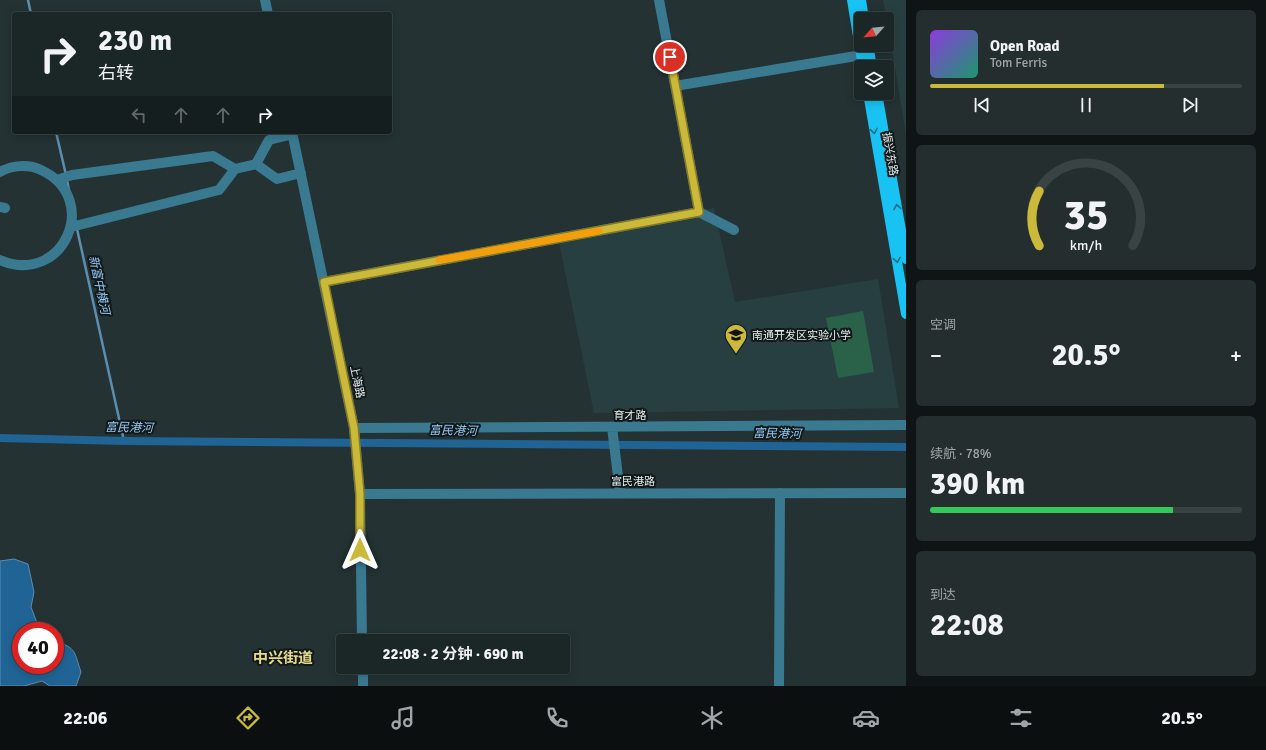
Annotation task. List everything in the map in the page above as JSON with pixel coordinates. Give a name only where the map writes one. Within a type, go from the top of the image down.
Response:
[{"type":"main road","points":[[852,0],[856,12]]},
{"type":"main road","points":[[861,0],[863,12]]},
{"type":"main road","name":"振兴东路","points":[[869,100],[906,314]]},
{"type":"main road","name":"振兴东路","points":[[878,100],[906,259]]},
{"type":"street","points":[[266,0],[268,12]]},
{"type":"street","points":[[659,0],[699,212]]},
{"type":"street","points":[[675,86],[862,52]]},
{"type":"street","points":[[70,227],[219,190],[235,169],[256,164],[269,140],[290,134]]},
{"type":"street","name":"上海路","points":[[293,134],[354,429],[360,494],[362,634]]},
{"type":"street","points":[[57,180],[72,176],[213,156],[235,169]]},
{"type":"street","points":[[256,164],[277,179],[301,173]]},
{"type":"street","points":[[0,172],[5,169],[20,166],[36,168],[50,174],[63,186],[70,202],[72,219],[68,236],[59,250],[45,260],[29,265],[12,264],[0,260]]},
{"type":"street","points":[[324,282],[699,212],[734,230]]},
{"type":"street","name":"育才路","points":[[354,429],[906,426]]},
{"type":"street","points":[[612,427],[620,493]]},
{"type":"street","points":[[779,686],[780,493]]},
{"type":"street","name":"富民港路","points":[[360,494],[906,493]]},
{"type":"street","points":[[363,674],[363,686]]},
{"type":"shaded area","points":[[883,0],[906,0],[906,135],[892,52],[894,52],[894,12],[886,12]]},
{"type":"shaded area","name":"南通开发区实验小学","points":[[714,208],[735,302],[878,279],[899,408],[594,413],[558,237]]},
{"type":"green space","points":[[863,311],[874,372],[838,378],[826,318]]},
{"type":"water","points":[[14,559],[28,564],[34,592],[31,607],[37,622],[12,622],[12,674],[64,674],[64,645],[74,652],[81,672],[76,686],[50,686],[42,681],[24,686],[0,686],[0,561]]},
{"type":"waterway","name":"新富中横河","points":[[28,0],[31,12]]},
{"type":"waterway","name":"新富中横河","points":[[56,134],[66,175]]},
{"type":"waterway","name":"新富中横河","points":[[67,180],[69,190]]},
{"type":"waterway","name":"新富中横河","points":[[77,229],[124,441]]},
{"type":"waterway","name":"富民港河","points":[[0,438],[124,441],[906,447]]},
{"type":"slow traffic","points":[[439,260],[599,231]]},
{"type":"place","name":"南通开发区实验小学","points":[[736,354]]},
{"type":"district","name":"中兴街道","points":[[283,658]]},
{"type":"route","points":[[360,550],[360,494],[354,428],[324,282],[699,212],[670,57]]}]
